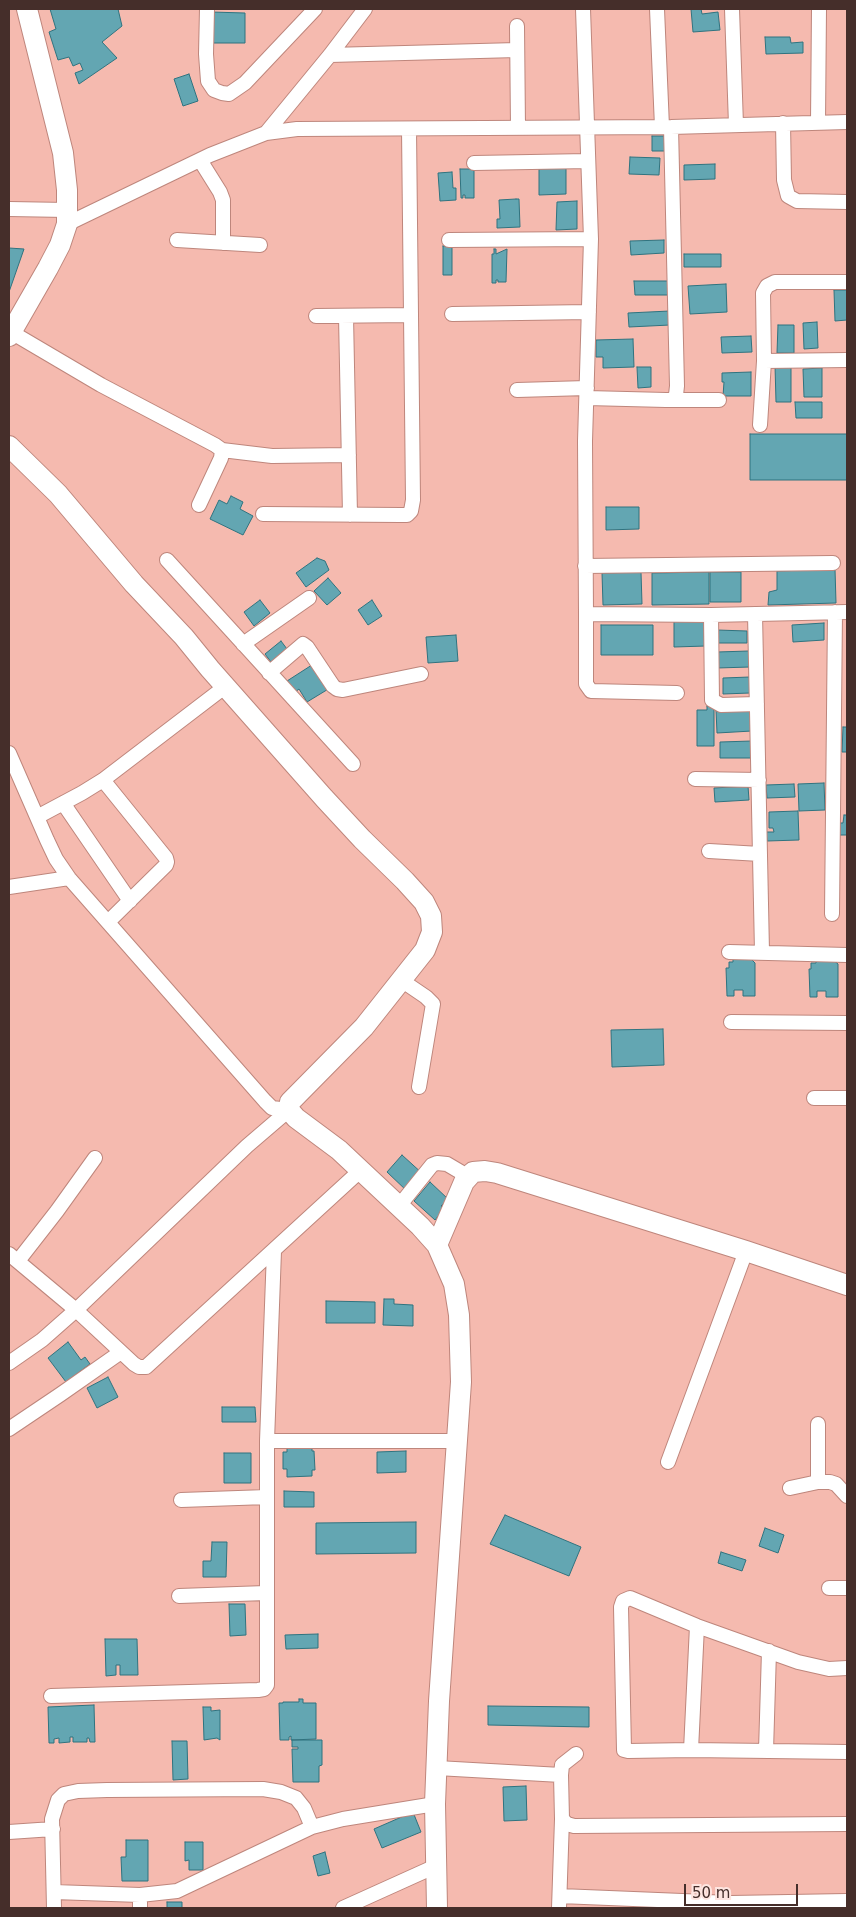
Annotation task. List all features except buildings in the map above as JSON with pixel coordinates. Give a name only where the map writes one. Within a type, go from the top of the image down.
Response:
[{"type":"street","points":[[27,9],[63,153],[67,190],[67,217],[60,245],[10,334],[222,450],[272,456],[349,455]]},
{"type":"street","points":[[207,9],[206,54],[208,81],[214,90],[229,94],[245,83],[315,9]]},
{"type":"street","points":[[266,133],[365,9]]},
{"type":"street","points":[[583,9],[591,239],[585,566],[586,684],[591,691],[677,693]]},
{"type":"street","points":[[657,9],[666,127],[677,386],[676,396],[672,400]]},
{"type":"street","points":[[732,9],[736,125]]},
{"type":"street","points":[[818,122],[820,9]]},
{"type":"street","points":[[517,26],[518,128]]},
{"type":"street","points":[[330,55],[517,50]]},
{"type":"street","points":[[9,209],[67,217],[246,139],[266,133],[297,128],[666,127],[847,122]]},
{"type":"street","points":[[783,123],[784,180],[788,196],[797,201],[847,202]]},
{"type":"street","points":[[263,514],[408,515],[411,510],[413,500],[409,129]]},
{"type":"street","points":[[200,160],[220,192],[224,211],[224,243]]},
{"type":"street","points":[[474,163],[588,161]]},
{"type":"street","points":[[449,240],[591,239]]},
{"type":"street","points":[[177,240],[260,245]]},
{"type":"street","points":[[760,425],[764,361],[762,301],[763,293],[767,286],[774,282],[847,282]]},
{"type":"street","points":[[452,314],[589,312]]},
{"type":"street","points":[[316,316],[411,315]]},
{"type":"street","points":[[346,316],[350,515]]},
{"type":"street","points":[[764,361],[847,360]]},
{"type":"street","points":[[517,390],[587,393],[672,400],[719,400]]},
{"type":"street","points":[[9,446],[58,494],[134,584],[184,637],[344,821],[424,902],[431,916],[432,932],[425,950],[364,1027],[290,1102],[289,1110],[234,1158],[76,1310],[42,1340],[9,1363]]},
{"type":"street","points":[[199,505],[221,458],[222,450]]},
{"type":"street","points":[[167,560],[353,764]]},
{"type":"street","points":[[585,566],[833,563]]},
{"type":"street","points":[[243,644],[309,598]]},
{"type":"street","points":[[586,614],[710,615],[841,612],[832,914]]},
{"type":"street","points":[[755,614],[762,952]]},
{"type":"street","points":[[710,615],[712,700],[721,705],[757,704]]},
{"type":"street","points":[[269,673],[303,644],[337,689],[343,690],[421,674]]},
{"type":"street","points":[[37,817],[102,780],[226,686]]},
{"type":"street","points":[[9,753],[56,859],[69,878],[272,1108],[289,1110],[296,1118],[339,1150],[420,1226],[437,1245],[454,1284],[459,1315],[461,1382],[439,1691],[435,1804],[437,1908]]},
{"type":"street","points":[[695,779],[759,780]]},
{"type":"street","points":[[102,780],[166,858],[166,865],[108,922]]},
{"type":"street","points":[[63,803],[130,901]]},
{"type":"street","points":[[709,851],[760,854]]},
{"type":"street","points":[[9,887],[69,878]]},
{"type":"street","points":[[729,952],[847,954]]},
{"type":"street","points":[[401,980],[433,1004],[419,1087]]},
{"type":"street","points":[[732,1022],[847,1022]]},
{"type":"street","points":[[814,1098],[847,1098]]},
{"type":"street","points":[[95,1158],[57,1211],[13,1257],[76,1310],[139,1367],[146,1366],[361,1170]]},
{"type":"street","points":[[399,1206],[432,1165],[437,1163],[448,1164],[468,1177]]},
{"type":"street","points":[[437,1245],[464,1182],[473,1172],[485,1171],[746,1251],[847,1285]]},
{"type":"street","points":[[51,1696],[264,1689],[268,1685],[266,1593],[267,1441],[274,1251]]},
{"type":"street","points":[[668,1462],[746,1251]]},
{"type":"street","points":[[9,1429],[121,1352]]},
{"type":"street","points":[[818,1424],[818,1482]]},
{"type":"street","points":[[267,1441],[456,1441]]},
{"type":"street","points":[[790,1488],[818,1482],[830,1482],[836,1484],[847,1496]]},
{"type":"street","points":[[181,1500],[267,1498]]},
{"type":"street","points":[[829,1588],[847,1588]]},
{"type":"street","points":[[179,1596],[266,1593]]},
{"type":"street","points":[[847,1668],[829,1669],[812,1666],[697,1626],[630,1598],[623,1601],[621,1606],[624,1750],[847,1752]]},
{"type":"street","points":[[691,1750],[697,1626]]},
{"type":"street","points":[[766,1751],[769,1652]]},
{"type":"street","points":[[576,1754],[562,1765],[559,1902],[731,1903],[847,1901]]},
{"type":"street","points":[[437,1768],[561,1775]]},
{"type":"street","points":[[54,1908],[52,1828],[54,1809],[58,1800],[64,1794],[78,1790],[235,1788],[281,1792],[296,1798],[304,1808],[312,1827]]},
{"type":"street","points":[[54,1892],[140,1901],[160,1894],[177,1891],[312,1827],[343,1819],[435,1804]]},
{"type":"street","points":[[562,1819],[567,1824],[574,1826],[847,1824]]},
{"type":"street","points":[[9,1832],[52,1828]]},
{"type":"street","points":[[343,1908],[436,1866]]}]
